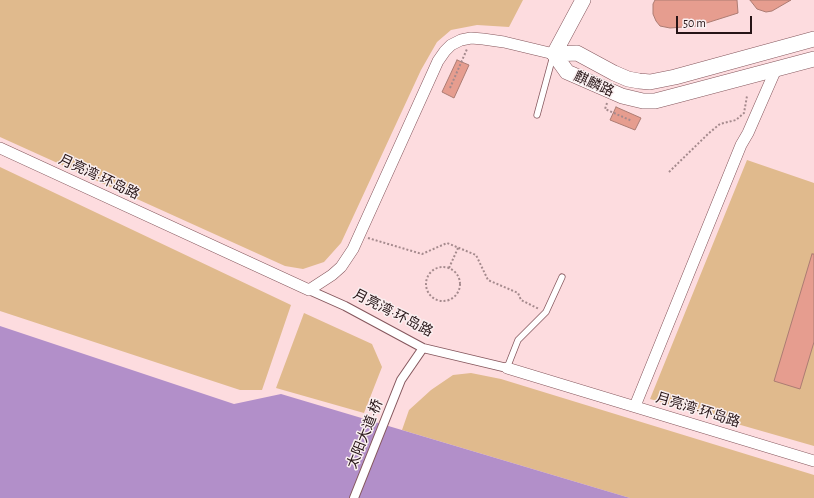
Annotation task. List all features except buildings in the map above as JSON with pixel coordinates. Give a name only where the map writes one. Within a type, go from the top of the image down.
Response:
[{"type":"main road","points":[[554,54],[583,0]]},
{"type":"main road","name":"麒麟路","points":[[554,54],[577,53],[621,76],[639,81],[650,82],[675,77],[814,39]]},
{"type":"main road","name":"麒麟路","points":[[554,54],[567,72],[632,100],[655,101],[814,59]]},
{"type":"street","points":[[309,290],[327,279],[341,267],[348,258],[438,61],[451,45],[461,40],[471,38],[504,42],[554,54]]},
{"type":"street","points":[[635,406],[741,145],[748,133],[776,69]]},
{"type":"street","name":"月亮湾·环岛路","points":[[0,148],[345,306],[423,348],[507,368],[814,461]]},
{"type":"street","name":"太阳大道·桥","points":[[354,498],[402,380],[423,348]]},
{"type":"lane","points":[[537,115],[554,54]]},
{"type":"lane","points":[[507,368],[518,340],[546,312],[562,278]]},
{"type":"path","points":[[450,88],[471,38]]},
{"type":"path","points":[[609,91],[605,109],[632,121]]},
{"type":"path","points":[[669,172],[708,133],[720,124],[736,120],[744,113],[747,96]]},
{"type":"path","points":[[359,235],[422,254],[447,243],[476,255],[488,280],[518,293],[521,300],[546,312]]},
{"type":"path","points":[[449,268],[458,248]]},
{"type":"path","points":[[443,267],[449,268],[454,270],[460,280],[458,292],[450,300],[439,301],[429,295],[426,279],[433,270],[443,267]]},
{"type":"shaded area","points":[[0,0],[523,0],[509,27],[477,25],[451,30],[437,42],[421,70],[341,243],[324,262],[303,269],[285,266],[0,137]]},
{"type":"shaded area","points":[[747,160],[814,183],[814,446],[650,399]]},
{"type":"shaded area","points":[[0,167],[291,305],[262,390],[240,390],[0,311]]},
{"type":"shaded area","points":[[304,313],[372,344],[382,367],[364,413],[276,388]]},
{"type":"shaded area","points":[[0,326],[234,404],[281,394],[630,498],[0,498]]},
{"type":"shaded area","points":[[471,373],[501,379],[814,475],[814,498],[630,498],[402,430],[409,410],[431,390],[453,375]]}]
